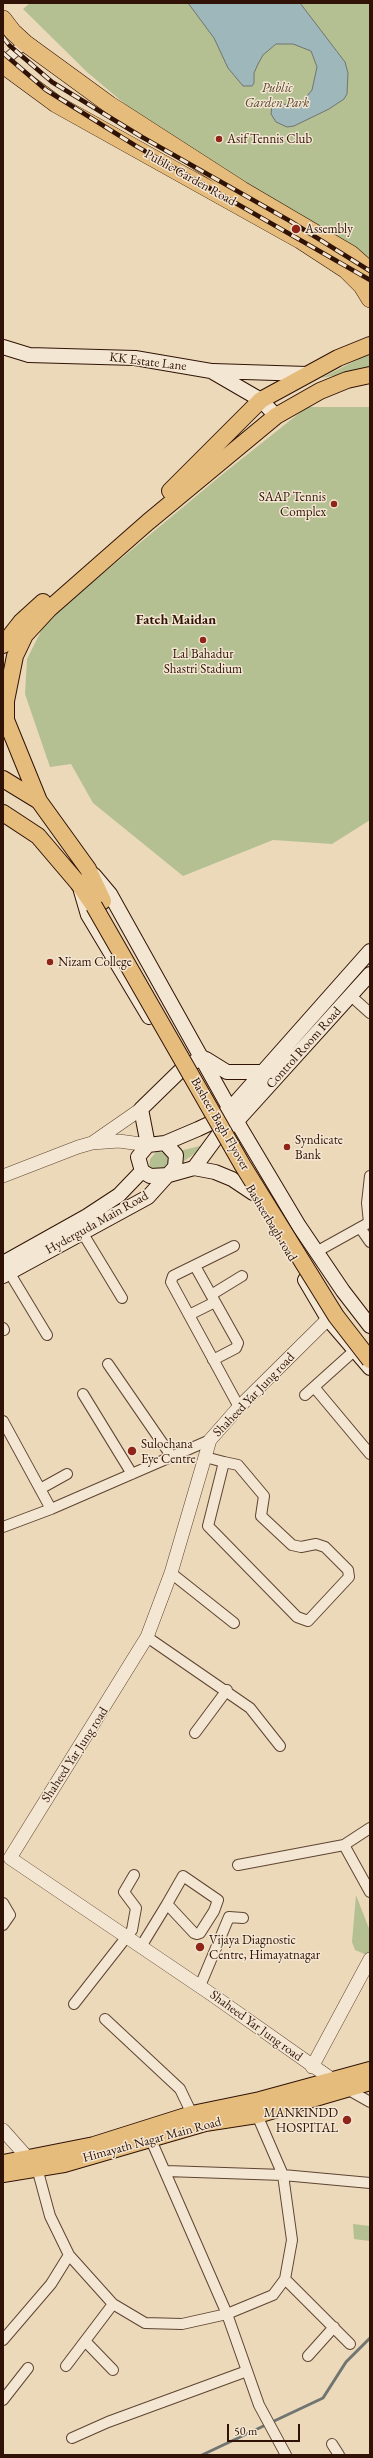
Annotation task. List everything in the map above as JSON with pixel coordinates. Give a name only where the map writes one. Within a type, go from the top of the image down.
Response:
[{"type":"highway","points":[[3,19],[12,32],[25,43],[110,105],[242,190],[351,254],[370,271]]},
{"type":"highway","name":"Public Garden Road","points":[[3,64],[56,104],[300,240],[346,270],[362,286],[370,299]]},
{"type":"main road","points":[[3,645],[21,622],[177,485],[262,400],[307,374],[370,345]]},
{"type":"main road","name":"KK Estate Lane","points":[[3,347],[29,355],[135,358],[211,371],[262,400],[276,416]]},
{"type":"main road","points":[[211,371],[307,374]]},
{"type":"main road","points":[[39,801],[4,723],[5,698],[16,656],[25,635],[35,624],[148,522],[276,416],[320,391],[348,380],[370,375]]},
{"type":"main road","points":[[3,779],[39,801]]},
{"type":"main road","name":"Basheer Bagh Flyover","points":[[39,801],[88,869],[99,904],[243,1166],[336,1316],[370,1360]]},
{"type":"main road","name":"Basheer Bagh Flyover","points":[[3,813],[38,836],[78,883],[99,904],[315,1266],[340,1306],[370,1345]]},
{"type":"main road","name":"Basheerbagh road","points":[[88,869],[110,894],[234,1115],[316,1252],[370,1326]]},
{"type":"main road","name":"Basheerbagh road","points":[[78,883],[88,915],[216,1128],[328,1319],[370,1368]]},
{"type":"main road","name":"Control Room Road","points":[[234,1115],[264,1072],[370,951]]},
{"type":"main road","name":"Control Room Road","points":[[234,1115],[351,996],[370,974]]},
{"type":"main road","points":[[148,1144],[140,1108],[181,1070],[202,1057],[227,1072],[264,1072]]},
{"type":"main road","points":[[234,1115],[216,1128],[165,1143],[148,1144],[138,1157],[139,1165],[142,1171],[154,1178],[194,1168],[215,1172],[232,1179],[253,1193]]},
{"type":"main road","points":[[194,1168],[216,1128]]},
{"type":"main road","points":[[165,1143],[176,1155],[175,1167],[169,1175]]},
{"type":"main road","name":"Hyderguda Main Road","points":[[5,1270],[119,1194],[142,1171]]},
{"type":"main road","name":"Hyderguda Main Road","points":[[5,1270],[148,1197],[169,1175]]},
{"type":"main road","points":[[3,2163],[32,2163],[192,2114],[260,2100],[370,2070]]},
{"type":"main road","points":[[333,2080],[348,2089]]},
{"type":"main road","name":"Himayath Nagar Main Road","points":[[3,2174],[32,2163],[64,2164],[151,2140],[205,2123],[257,2115],[370,2082]]},
{"type":"street","points":[[3,64],[25,43]]},
{"type":"street","points":[[351,996],[370,1012]]},
{"type":"street","points":[[92,1143],[140,1108]]},
{"type":"street","points":[[3,1176],[92,1143],[119,1141],[148,1144]]},
{"type":"street","points":[[370,1176],[367,1203],[367,1225],[370,1242]]},
{"type":"street","points":[[316,1252],[367,1225]]},
{"type":"street","points":[[82,1232],[122,1298]]},
{"type":"street","points":[[234,1246],[172,1278],[189,1316],[238,1407]]},
{"type":"street","points":[[195,1266],[238,1343],[236,1348],[213,1360]]},
{"type":"street","points":[[5,1270],[47,1335]]},
{"type":"street","points":[[189,1316],[242,1276]]},
{"type":"street","name":"Shaheed Yar Jung road","points":[[328,1319],[238,1407],[210,1440],[171,1573],[147,1637],[7,1860],[200,1986],[312,2067],[333,2080]]},
{"type":"street","points":[[305,1395],[354,1351]]},
{"type":"street","points":[[108,1364],[172,1457]]},
{"type":"street","points":[[314,1387],[370,1454]]},
{"type":"street","points":[[83,1394],[132,1474]]},
{"type":"street","points":[[3,1421],[52,1509]]},
{"type":"street","points":[[3,1527],[52,1509],[210,1440]]},
{"type":"street","points":[[205,1457],[238,1465],[264,1496],[261,1516],[292,1545],[300,1547],[316,1544],[324,1547],[348,1570],[349,1577],[308,1621],[297,1617],[208,1526],[224,1462]]},
{"type":"street","points":[[40,1489],[67,1474]]},
{"type":"street","points":[[171,1573],[234,1623]]},
{"type":"street","points":[[147,1637],[227,1690],[250,1708],[280,1746]]},
{"type":"street","points":[[195,1733],[227,1690]]},
{"type":"street","points":[[238,1865],[344,1846],[370,1828]]},
{"type":"street","points":[[344,1846],[370,1892]]},
{"type":"street","points":[[74,2004],[132,1930],[136,1908],[124,1892],[134,1875]]},
{"type":"street","points":[[141,1947],[183,1876],[218,1900],[214,1911],[200,1933],[197,1934],[194,1933],[167,1904]]},
{"type":"street","points":[[3,1903],[10,1915],[3,1925]]},
{"type":"street","points":[[200,1986],[229,1917],[243,1918]]},
{"type":"street","points":[[312,2067],[370,1959]]},
{"type":"street","points":[[105,2019],[180,2089],[192,2114]]},
{"type":"street","points":[[348,2089],[370,2102]]},
{"type":"street","points":[[3,2130],[32,2163],[50,2216],[69,2255],[113,2304],[145,2323],[182,2324],[227,2314],[273,2295],[285,2279],[292,2240],[283,2175],[257,2115]]},
{"type":"street","points":[[151,2140],[166,2171],[227,2314],[259,2405],[277,2441],[286,2455]]},
{"type":"street","points":[[166,2171],[283,2175],[370,2183]]},
{"type":"street","points":[[3,2340],[51,2284],[69,2255]]},
{"type":"street","points":[[285,2279],[350,2344]]},
{"type":"street","points":[[66,2366],[113,2304]]},
{"type":"street","points":[[308,2356],[334,2327]]},
{"type":"street","points":[[85,2341],[113,2370]]},
{"type":"street","points":[[3,2400],[28,2368]]},
{"type":"street","points":[[72,2438],[108,2422],[247,2371]]},
{"type":"street","points":[[332,2444],[339,2455]]},
{"type":"green space","name":"Public Garden Park","points":[[30,3],[370,3],[370,260],[151,126],[87,72],[23,9]]},
{"type":"green space","points":[[367,350],[370,350],[370,370],[321,378],[357,360]]},
{"type":"green space","name":"Lal Bahadur Shastri Stadium","points":[[307,407],[370,407],[370,820],[332,844],[273,840],[183,876],[93,803],[71,764],[50,767],[25,694],[27,659],[46,621],[224,473]]},
{"type":"green space","points":[[208,1144],[173,1169],[149,1169],[150,1159],[157,1151],[167,1154]]},
{"type":"green space","points":[[356,1895],[370,1931],[369,1956],[355,1950],[352,1942]]},
{"type":"green space","points":[[353,2224],[370,2226],[370,2241],[354,2239]]},
{"type":"water","points":[[188,3],[300,3],[345,62],[348,73],[347,94],[344,99],[329,109],[294,126],[287,127],[276,122],[271,114],[272,106],[302,102],[312,90],[317,67],[311,51],[293,44],[276,44],[263,55],[254,73],[254,83],[252,86],[243,86],[228,68],[214,38]]},
{"type":"waterway","points":[[202,2455],[323,2398],[346,2362],[370,2338]]},
{"type":"railway","points":[[3,37],[9,45],[52,82],[142,137],[290,221],[370,271]]},
{"type":"railway","points":[[3,53],[46,90],[136,146],[370,280]]},
{"type":"place","name":"Asif Tennis Club","points":[[219,139]]},
{"type":"place","name":"Assembly","points":[[296,229]]},
{"type":"place","name":"SAAP Tennis Complex","points":[[334,504]]},
{"type":"place","name":"Lal Bahadur Shastri Stadium","points":[[203,640]]},
{"type":"place","name":"Nizam College","points":[[50,962]]},
{"type":"place","name":"Syndicate Bank","points":[[287,1147]]},
{"type":"place","name":"Sulochana Eye Centre","points":[[132,1451]]},
{"type":"place","name":"Vijaya Diagnostic Centre, Himayatnagar","points":[[200,1947]]},
{"type":"place","name":"MANKINDD HOSPITAL","points":[[347,2120]]},
{"type":"district","name":"Fateh Maidan","points":[[176,620]]}]
